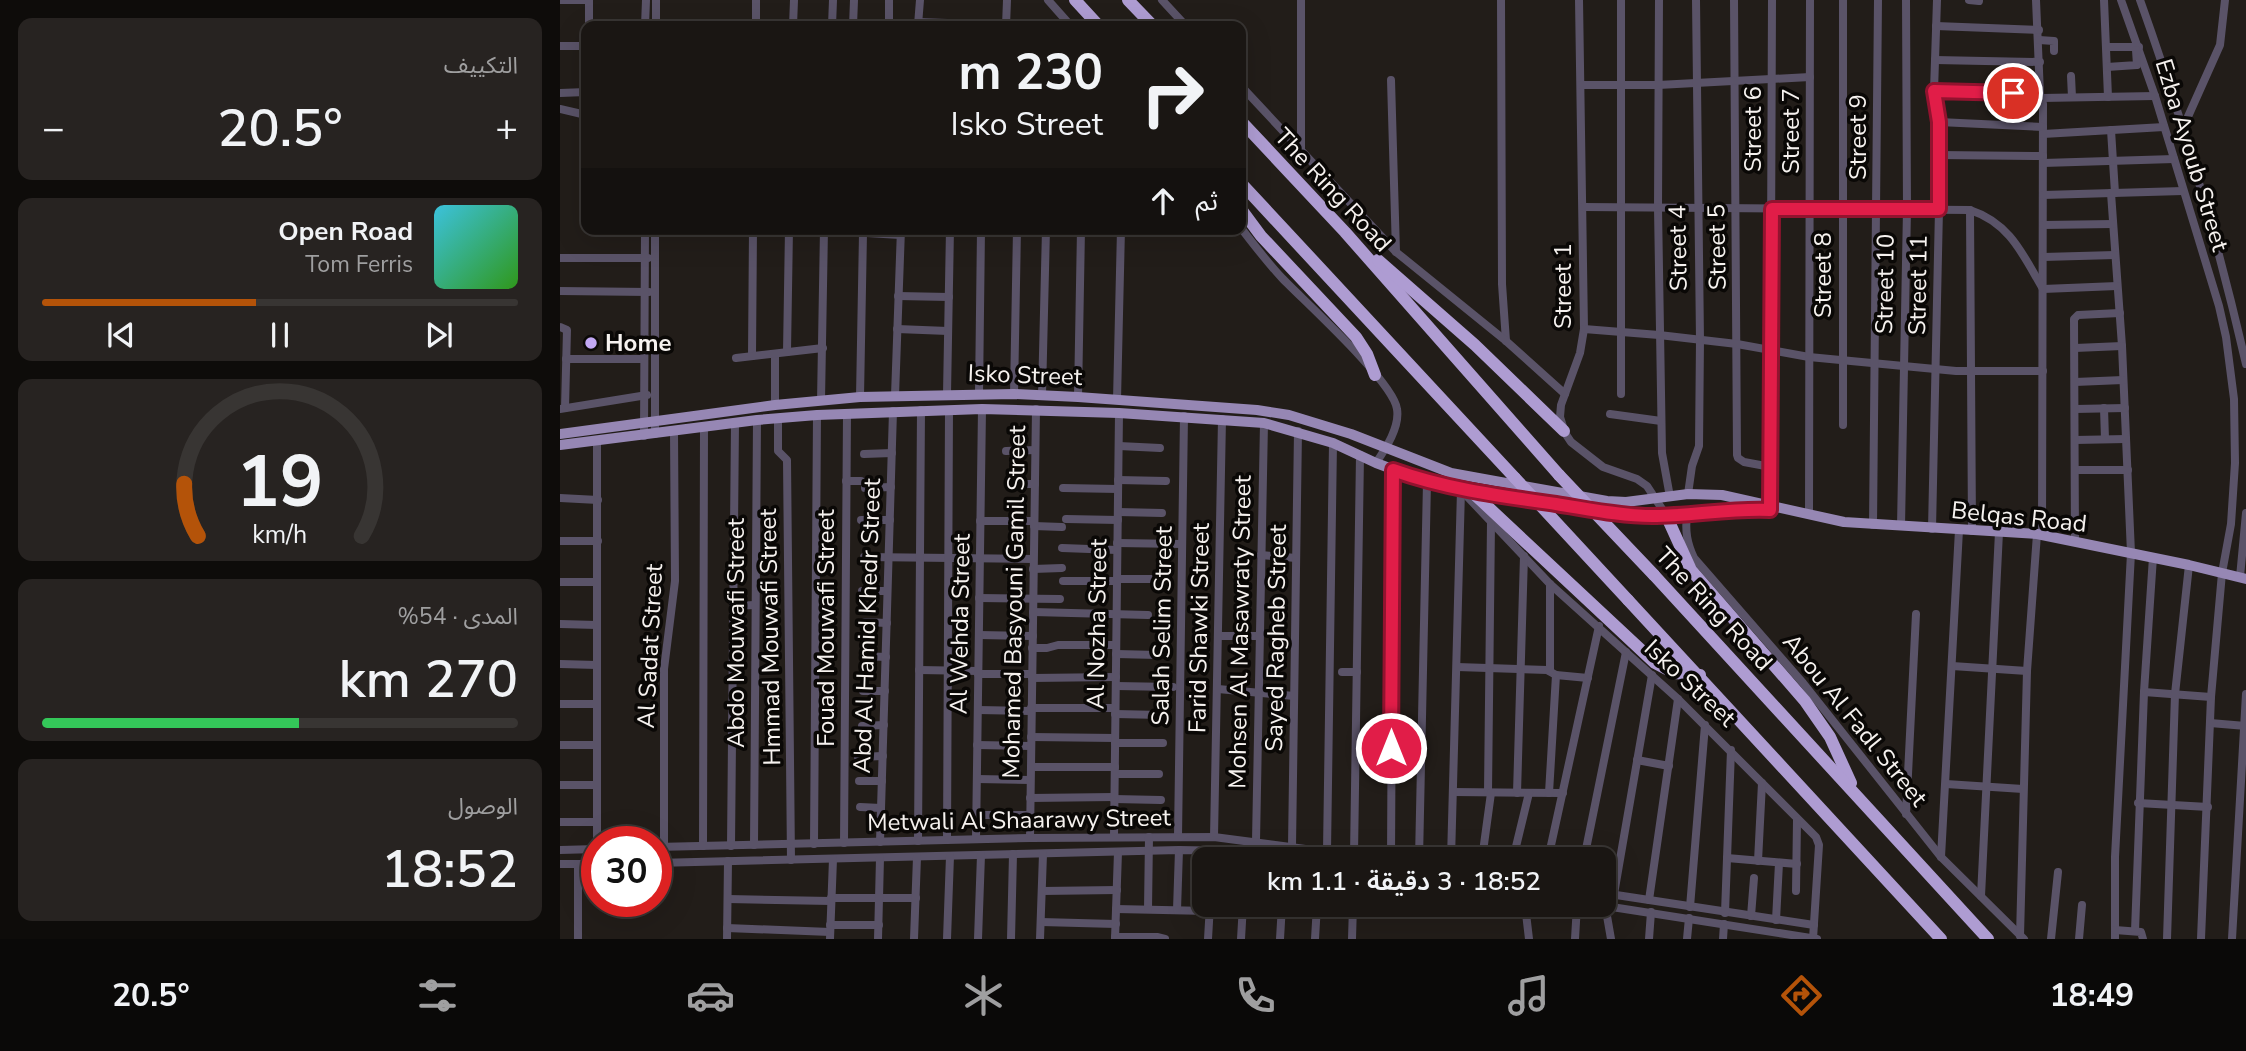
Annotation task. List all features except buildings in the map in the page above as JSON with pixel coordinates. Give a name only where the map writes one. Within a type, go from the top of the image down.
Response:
[{"type":"highway","points":[[1075,0],[1094,21]]},
{"type":"highway","points":[[1128,0],[1148,21]]},
{"type":"highway","name":"The Ring Road","points":[[1246,126],[1345,232],[1559,474],[1988,939]]},
{"type":"highway","points":[[1246,188],[1700,675],[1941,939]]},
{"type":"highway","points":[[1246,216],[1261,236],[1356,337],[1367,354],[1375,375]]},
{"type":"highway","points":[[1345,232],[1475,345],[1564,430]]},
{"type":"highway","points":[[1466,491],[1655,663],[1674,673],[1700,675]]},
{"type":"highway","points":[[1666,515],[1691,569],[1814,712],[1836,750],[1853,790]]},
{"type":"main road","name":"Isko Street","points":[[560,434],[775,405],[860,397],[1013,394],[1077,397],[1257,410],[1289,415],[1386,447],[1437,468],[1607,501],[1626,502],[1688,494],[1722,495],[1770,508]]},
{"type":"main road","name":"Isko Street","points":[[560,445],[817,415],[982,409],[1119,412],[1264,423],[1333,443],[1427,482],[1466,491]]},
{"type":"main road","points":[[1466,491],[1631,515],[1687,515],[1770,508]]},
{"type":"main road","name":"Belqas Road","points":[[1770,508],[1873,525],[2040,535],[2243,578]]},
{"type":"street","points":[[560,0],[587,0],[589,21]]},
{"type":"street","points":[[645,21],[646,0]]},
{"type":"street","points":[[656,0],[656,21]]},
{"type":"street","points":[[756,0],[756,21]]},
{"type":"street","points":[[793,21],[794,0]]},
{"type":"street","points":[[832,21],[833,0]]},
{"type":"street","points":[[853,21],[854,0]]},
{"type":"street","points":[[888,21],[889,0]]},
{"type":"street","points":[[918,21],[920,0]]},
{"type":"street","points":[[1006,21],[1007,0]]},
{"type":"street","points":[[1048,0],[1067,21]]},
{"type":"street","points":[[1162,0],[1181,21]]},
{"type":"street","points":[[1301,0],[1301,153]]},
{"type":"street","points":[[1501,0],[1502,284],[1506,341]]},
{"type":"street","name":"Street 1","points":[[1564,430],[1560,411],[1580,353],[1584,329],[1579,0]]},
{"type":"street","points":[[1621,0],[1621,394]]},
{"type":"street","points":[[1659,0],[1659,335],[1662,453],[1670,497]]},
{"type":"street","name":"Street 4","points":[[1688,494],[1692,466],[1699,446],[1696,0]]},
{"type":"street","name":"Street 5","points":[[1734,0],[1738,458],[1744,462],[1771,467]]},
{"type":"street","name":"Street 6","points":[[1770,508],[1772,0]]},
{"type":"street","name":"Street 7","points":[[1809,514],[1810,0]]},
{"type":"street","name":"Street 8","points":[[1843,0],[1843,425]]},
{"type":"street","name":"Street 9","points":[[1873,525],[1878,0]]},
{"type":"street","name":"Street 10","points":[[1901,527],[1906,0]]},
{"type":"street","name":"Street 11","points":[[1932,529],[1939,209],[1939,122],[1934,91],[1937,0]]},
{"type":"street","points":[[1969,0],[1979,1]]},
{"type":"street","points":[[2022,937],[2027,671],[2040,535],[2043,371],[2043,131],[2036,0]]},
{"type":"street","points":[[2104,0],[2108,97]]},
{"type":"street","name":"Ezba Ayoub Street","points":[[2121,0],[2155,96],[2218,306],[2226,337],[2234,399],[2235,463],[2231,524],[2222,573],[2211,697],[2201,939]]},
{"type":"street","points":[[2140,0],[2182,130],[2246,364]]},
{"type":"street","points":[[2182,130],[2220,45],[2225,0]]},
{"type":"street","points":[[1936,26],[2039,30]]},
{"type":"street","points":[[2039,40],[2054,41],[2054,51]]},
{"type":"street","points":[[560,46],[581,46]]},
{"type":"street","points":[[2106,47],[2137,47],[2137,65],[2107,67]]},
{"type":"street","points":[[1935,60],[2040,62]]},
{"type":"street","points":[[2071,76],[2072,97]]},
{"type":"street","points":[[1581,85],[1658,85],[1810,77]]},
{"type":"street","points":[[1391,80],[1396,252]]},
{"type":"street","points":[[1934,91],[2072,97],[2155,96]]},
{"type":"street","points":[[560,93],[581,92]]},
{"type":"street","points":[[1246,92],[1396,252],[1506,341],[1565,394]]},
{"type":"street","points":[[560,109],[581,114]]},
{"type":"street","points":[[1939,122],[2043,131],[2164,127]]},
{"type":"street","points":[[2111,130],[2113,224],[2122,346],[2131,553],[2115,857],[2115,934],[2141,932],[2143,939]]},
{"type":"street","points":[[1938,155],[2043,160],[2174,159]]},
{"type":"street","points":[[2043,195],[2183,191]]},
{"type":"street","points":[[1583,207],[1970,210],[2004,228],[2043,289]]},
{"type":"street","points":[[1970,210],[1972,531]]},
{"type":"street","points":[[2043,225],[2113,224]]},
{"type":"street","points":[[1246,234],[1281,277],[1321,314],[1391,394],[1398,411],[1397,421],[1376,463]]},
{"type":"street","points":[[645,235],[644,395],[649,435]]},
{"type":"street","points":[[649,422],[655,393],[655,235]]},
{"type":"street","points":[[752,356],[753,235]]},
{"type":"street","points":[[787,352],[789,235]]},
{"type":"street","points":[[821,401],[824,235]]},
{"type":"street","points":[[860,397],[863,235]]},
{"type":"street","points":[[895,396],[901,235]]},
{"type":"street","points":[[947,394],[950,235]]},
{"type":"street","points":[[979,394],[981,235]]},
{"type":"street","points":[[1013,394],[1017,235]]},
{"type":"street","points":[[1042,395],[1046,235]]},
{"type":"street","points":[[1077,397],[1081,235]]},
{"type":"street","points":[[1117,400],[1121,235]]},
{"type":"street","points":[[2043,257],[2115,255]]},
{"type":"street","points":[[560,257],[655,258]]},
{"type":"street","points":[[2043,289],[2117,286]]},
{"type":"street","points":[[560,291],[655,292]]},
{"type":"street","points":[[898,296],[949,298]]},
{"type":"street","points":[[2075,542],[2076,316],[2120,313]]},
{"type":"street","points":[[560,327],[567,330],[562,408],[655,393]]},
{"type":"street","points":[[897,329],[948,331]]},
{"type":"street","points":[[1584,329],[1659,335],[1842,360],[1970,372],[2043,371]]},
{"type":"street","points":[[2075,348],[2122,346]]},
{"type":"street","points":[[736,358],[822,348]]},
{"type":"street","points":[[775,354],[775,405]]},
{"type":"street","points":[[566,359],[644,359]]},
{"type":"street","points":[[2075,382],[2123,380]]},
{"type":"street","points":[[2104,408],[2105,439]]},
{"type":"street","points":[[2075,409],[2124,408]]},
{"type":"street","name":"Al Wehda Street","points":[[976,839],[982,409]]},
{"type":"street","name":"Mohamed Basyouni Gamil Street","points":[[1030,838],[1035,409]]},
{"type":"street","points":[[918,841],[921,410]]},
{"type":"street","points":[[947,840],[949,410]]},
{"type":"street","name":"Abd Al Hamid Khedr Street","points":[[880,842],[893,411]]},
{"type":"street","name":"Al Nozha Street","points":[[1114,837],[1119,412]]},
{"type":"street","name":"Fouad Mouwafi Street","points":[[844,843],[847,414]]},
{"type":"street","points":[[1610,414],[1661,421]]},
{"type":"street","points":[[814,844],[817,415]]},
{"type":"street","name":"Salah Selim Street","points":[[1178,837],[1184,416]]},
{"type":"street","name":"Hmmad Mouwafi Street","points":[[778,419],[778,450],[787,460],[791,860]]},
{"type":"street","name":"Farid Shawki Street","points":[[1214,837],[1222,419]]},
{"type":"street","name":"Abdo Mouwafi Street","points":[[754,845],[757,420]]},
{"type":"street","points":[[731,846],[735,423]]},
{"type":"street","name":"Mohsen Al Masawraty Street","points":[[1256,841],[1264,423]]},
{"type":"street","points":[[703,846],[704,427]]},
{"type":"street","points":[[1564,430],[1571,442],[1604,467],[1637,479],[1647,486],[1666,515]]},
{"type":"street","name":"Al Sadat Street","points":[[660,826],[664,668],[675,581],[674,431]]},
{"type":"street","name":"Sayed Ragheb Street","points":[[1292,846],[1298,431]]},
{"type":"street","points":[[2075,440],[2126,439]]},
{"type":"street","points":[[597,441],[597,826]]},
{"type":"street","points":[[1327,847],[1333,443]]},
{"type":"street","points":[[1119,446],[1160,448]]},
{"type":"street","points":[[805,448],[817,448]]},
{"type":"street","points":[[1006,451],[1035,450]]},
{"type":"street","points":[[864,454],[891,453]]},
{"type":"street","points":[[1355,847],[1360,455]]},
{"type":"street","points":[[1391,847],[1393,470]]},
{"type":"street","points":[[2075,470],[2128,470]]},
{"type":"street","points":[[846,481],[891,487]]},
{"type":"street","points":[[1063,488],[1166,481]]},
{"type":"street","points":[[1419,847],[1427,482]]},
{"type":"street","points":[[1013,484],[1035,484]]},
{"type":"street","points":[[1451,847],[1466,491]]},
{"type":"street","name":"Isko Street","points":[[1466,491],[1491,522],[1550,584],[1678,699],[1818,841],[1814,939]]},
{"type":"street","points":[[560,498],[598,499]]},
{"type":"street","points":[[980,521],[1064,523],[1162,513]]},
{"type":"street","points":[[2243,578],[2246,513]]},
{"type":"street","name":"Abou Al Fadl Street","points":[[1687,515],[1687,538],[1694,558],[1803,683],[1941,857],[2022,937]]},
{"type":"street","points":[[861,520],[890,520]]},
{"type":"street","points":[[1483,847],[1489,792],[1491,522]]},
{"type":"street","points":[[1941,857],[1959,530]]},
{"type":"street","points":[[1981,896],[1999,532]]},
{"type":"street","points":[[560,541],[598,541]]},
{"type":"street","points":[[1062,548],[1182,544]]},
{"type":"street","points":[[1261,555],[1296,558]]},
{"type":"street","points":[[1517,793],[1524,556]]},
{"type":"street","points":[[864,557],[980,558],[1062,568]]},
{"type":"street","points":[[2135,931],[2138,803],[2153,557]]},
{"type":"street","points":[[2167,939],[2175,694],[2189,565]]},
{"type":"street","points":[[1063,581],[1163,579]]},
{"type":"street","points":[[560,582],[597,582]]},
{"type":"street","points":[[1549,793],[1553,673],[1550,584]]},
{"type":"street","points":[[862,591],[887,591]]},
{"type":"street","points":[[979,598],[1060,599]]},
{"type":"street","points":[[733,606],[755,605]]},
{"type":"street","points":[[1033,612],[1148,615]]},
{"type":"street","points":[[1906,814],[1916,614]]},
{"type":"street","points":[[865,622],[887,623]]},
{"type":"street","points":[[560,625],[597,625]]},
{"type":"street","points":[[1551,847],[1599,626]]},
{"type":"street","points":[[979,635],[1032,636]]},
{"type":"street","points":[[1219,636],[1259,636]]},
{"type":"street","points":[[1032,648],[1058,645],[1158,655]]},
{"type":"street","points":[[1586,847],[1626,652]]},
{"type":"street","points":[[863,656],[886,657]]},
{"type":"street","points":[[560,664],[597,665]]},
{"type":"street","points":[[1952,666],[2027,671]]},
{"type":"street","points":[[1457,667],[1520,669],[1588,678]]},
{"type":"street","points":[[919,670],[1172,687]]},
{"type":"street","points":[[1342,672],[1357,672]]},
{"type":"street","points":[[1616,882],[1652,676]]},
{"type":"street","points":[[1218,690],[1294,696]]},
{"type":"street","points":[[863,691],[885,691]]},
{"type":"street","points":[[2144,692],[2211,697]]},
{"type":"street","points":[[2232,939],[2246,694]]},
{"type":"street","points":[[1649,900],[1678,699]]},
{"type":"street","points":[[560,704],[597,704]]},
{"type":"street","points":[[978,710],[1115,711],[1162,715]]},
{"type":"street","points":[[2210,723],[2245,726]]},
{"type":"street","points":[[862,726],[884,725]]},
{"type":"street","points":[[1690,907],[1705,725]]},
{"type":"street","points":[[977,745],[1115,740],[1163,743]]},
{"type":"street","points":[[560,745],[597,745]]},
{"type":"street","points":[[1725,912],[1731,750]]},
{"type":"street","points":[[858,757],[883,756]]},
{"type":"street","points":[[1356,758],[1378,759]]},
{"type":"street","points":[[1637,760],[1668,766]]},
{"type":"street","points":[[1031,766],[1159,774]]},
{"type":"street","points":[[977,779],[1031,780]]},
{"type":"street","points":[[859,781],[882,781]]},
{"type":"street","points":[[1758,861],[1762,783]]},
{"type":"street","points":[[1946,784],[2023,789]]},
{"type":"street","points":[[560,785],[597,786]]},
{"type":"street","points":[[1453,792],[1563,793]]},
{"type":"street","points":[[1516,847],[1528,793]]},
{"type":"street","points":[[1030,798],[1161,800]]},
{"type":"street","points":[[2138,803],[2207,807]]},
{"type":"street","points":[[860,807],[881,808]]},
{"type":"street","points":[[976,815],[1030,815]]},
{"type":"street","points":[[1796,891],[1797,820]]},
{"type":"street","points":[[560,822],[597,822]]},
{"type":"street","points":[[1148,909],[1149,837]]},
{"type":"street","name":"Metwali Al Shaarawy Street","points":[[672,847],[1030,838],[1214,837],[1299,847]]},
{"type":"street","points":[[560,850],[581,849]]},
{"type":"street","points":[[1177,910],[1179,850]]},
{"type":"street","points":[[1118,852],[1115,938],[1165,939]]},
{"type":"street","name":"Metwali Al Shaarawy Street","points":[[672,863],[1192,852]]},
{"type":"street","points":[[1040,939],[1043,854]]},
{"type":"street","points":[[978,939],[981,855]]},
{"type":"street","points":[[1011,939],[1013,855]]},
{"type":"street","points":[[947,939],[950,856]]},
{"type":"street","points":[[914,939],[917,857]]},
{"type":"street","points":[[878,939],[880,858]]},
{"type":"street","points":[[1727,858],[1797,864]]},
{"type":"street","points":[[830,932],[833,859]]},
{"type":"street","points":[[727,939],[728,861]]},
{"type":"street","points":[[1776,920],[1779,863]]},
{"type":"street","points":[[560,864],[578,864],[578,939]]},
{"type":"street","points":[[2051,939],[2058,872]]},
{"type":"street","points":[[1751,916],[1754,878]]},
{"type":"street","points":[[1042,891],[1117,890]]},
{"type":"street","points":[[1616,894],[1814,925]]},
{"type":"street","points":[[728,899],[916,898]]},
{"type":"street","points":[[2079,939],[2082,905]]},
{"type":"street","points":[[1616,907],[1814,939]]},
{"type":"street","points":[[1116,909],[1192,909]]},
{"type":"street","points":[[1649,939],[1651,912]]},
{"type":"street","points":[[1208,939],[1209,917]]},
{"type":"street","points":[[1241,939],[1242,917]]},
{"type":"street","points":[[1280,939],[1281,917]]},
{"type":"street","points":[[1315,939],[1316,917]]},
{"type":"street","points":[[1352,939],[1353,917]]},
{"type":"street","points":[[1526,917],[1529,939]]},
{"type":"street","points":[[1575,939],[1576,917]]},
{"type":"street","points":[[1607,917],[1611,939]]},
{"type":"street","points":[[1687,939],[1689,918]]},
{"type":"street","points":[[1041,922],[1116,924]]},
{"type":"street","points":[[1723,939],[1724,924]]},
{"type":"street","points":[[727,928],[830,932],[879,925]]},
{"type":"place","name":"Home","points":[[591,343]]},
{"type":"route","points":[[1391,748],[1393,470],[1461,490],[1631,515],[1770,510],[1772,209],[1939,209],[1939,122],[1934,91],[2013,93]]}]
